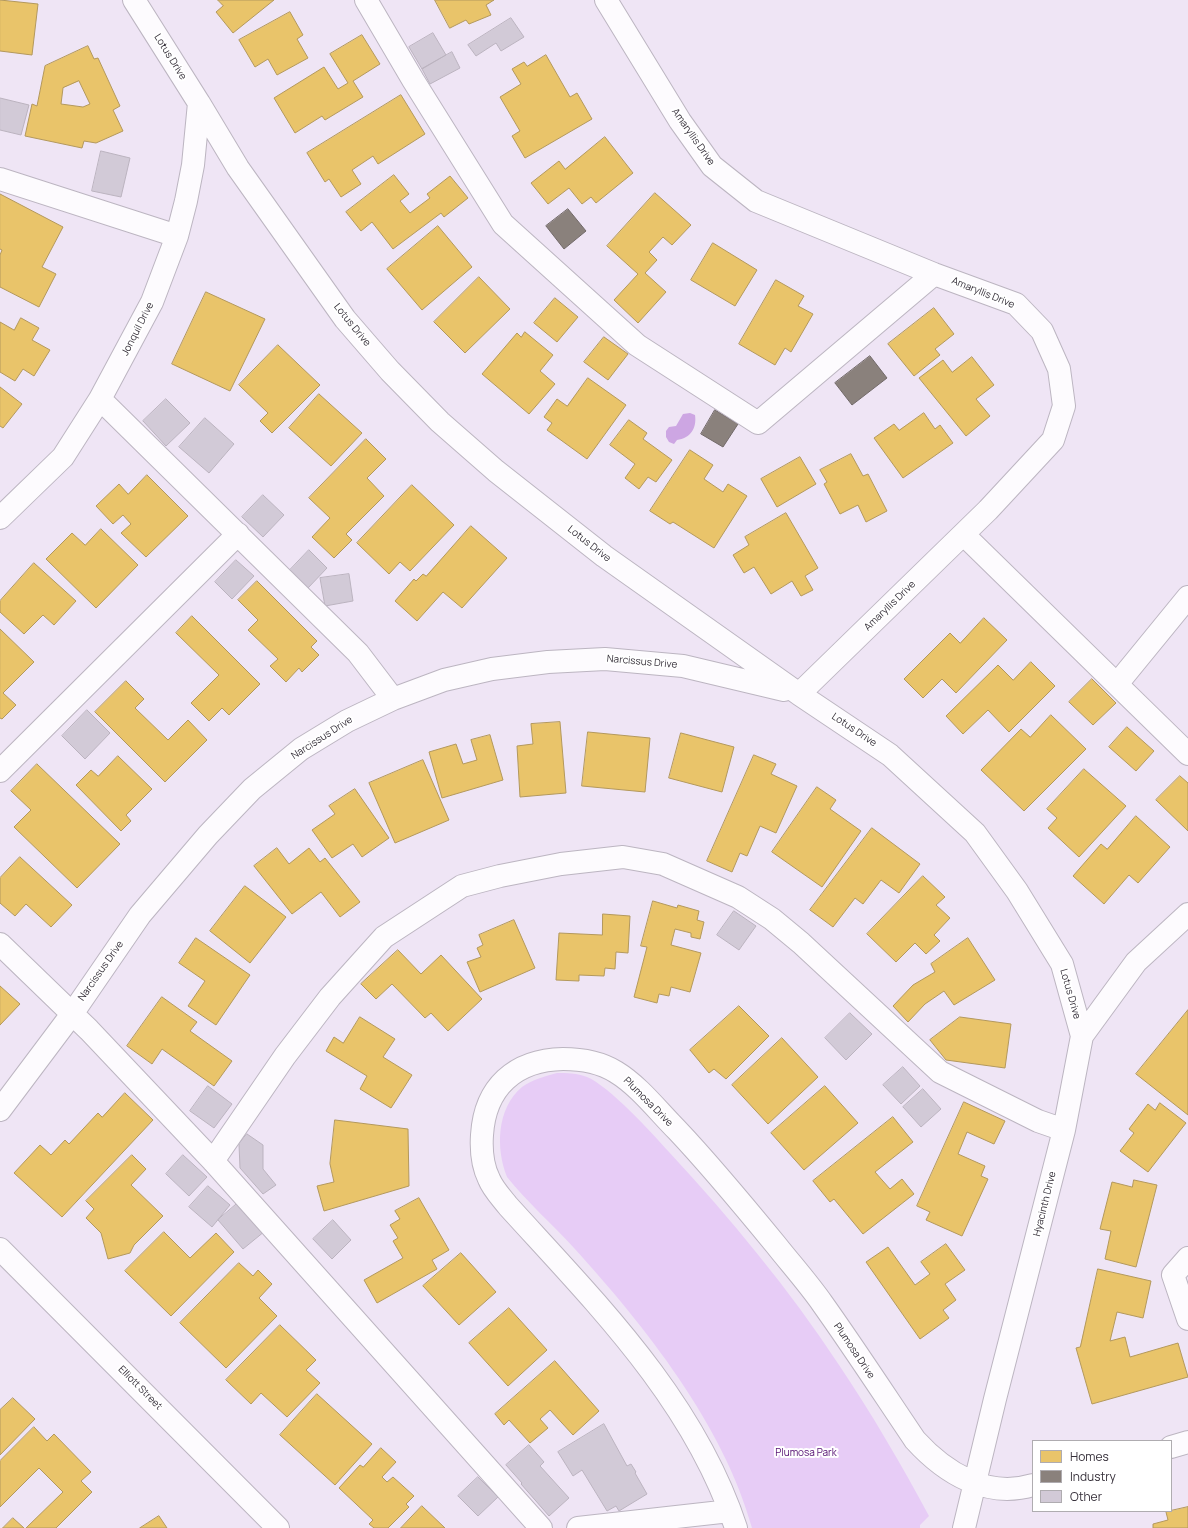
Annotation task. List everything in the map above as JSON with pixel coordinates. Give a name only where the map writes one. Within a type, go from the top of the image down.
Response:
[{"type":"street","points":[[366,0],[413,80],[503,224],[638,345],[758,423],[934,274]]},
{"type":"street","name":"Amaryllis Drive","points":[[606,0],[680,121],[712,166],[756,201],[934,274],[1016,304],[1042,331],[1059,369],[1064,406],[1053,440],[964,535],[799,694]]},
{"type":"street","name":"Lotus Drive","points":[[138,2],[238,168],[345,319],[390,371],[440,422],[496,471],[604,556],[799,694],[890,755],[975,833],[1017,891],[1062,964],[1082,1036]]},
{"type":"street","name":"Jonquil Drive","points":[[0,518],[63,457],[100,399],[152,302],[177,236],[193,165],[199,103]]},
{"type":"street","points":[[0,179],[177,236]]},
{"type":"street","points":[[100,399],[358,653],[393,699]]},
{"type":"street","points":[[0,771],[238,534]]},
{"type":"street","points":[[964,535],[1188,754]]},
{"type":"street","points":[[1116,684],[1188,597]]},
{"type":"street","name":"Narcissus Drive","points":[[0,1110],[72,1014],[140,914],[208,835],[252,789],[302,749],[347,721],[393,699],[444,680],[492,670],[548,662],[605,659],[683,666],[799,694]]},
{"type":"street","points":[[214,1161],[285,1056],[330,996],[384,937],[462,886],[500,876],[561,864],[623,857],[664,864],[738,897],[772,919],[801,943],[940,1072],[1038,1121],[1064,1130]]},
{"type":"street","name":"Hyacinth Drive","points":[[964,1528],[995,1399],[1064,1130],[1082,1036],[1136,962],[1188,914]]},
{"type":"street","points":[[0,944],[72,1014],[214,1161],[541,1528]]},
{"type":"street","name":"Plumosa Drive","points":[[733,1520],[705,1456],[663,1387],[623,1332],[508,1206],[494,1189],[488,1178],[484,1167],[482,1148],[482,1128],[486,1110],[493,1094],[499,1086],[522,1067],[540,1062],[578,1059],[607,1067],[630,1083],[716,1172],[821,1301],[915,1440],[939,1464],[954,1474],[976,1483],[1001,1489],[1032,1485]]},
{"type":"street","name":"Elliott Street","points":[[0,1249],[278,1528]]},
{"type":"street","points":[[1188,1258],[1173,1275],[1188,1319]]},
{"type":"street","points":[[1172,1447],[1188,1442]]},
{"type":"street","points":[[578,1528],[733,1520]]},
{"type":"green space","name":"Plumosa Park","points":[[557,1073],[576,1074],[587,1077],[607,1090],[630,1111],[692,1177],[780,1282],[851,1383],[908,1477],[929,1516],[920,1525],[920,1528],[752,1528],[739,1490],[722,1452],[702,1414],[679,1378],[654,1343],[601,1278],[507,1177],[503,1166],[500,1142],[503,1118],[507,1106],[513,1096],[522,1087],[539,1078]]},
{"type":"shaded area","points":[[690,413],[695,415],[695,425],[692,432],[686,437],[677,440],[674,444],[669,442],[666,437],[666,431],[669,427],[676,426],[683,414]]},
{"type":"building: Homes","points":[[0,0],[38,4],[32,55],[0,51]]},
{"type":"building: Homes","points":[[218,0],[274,0],[233,33],[216,12],[223,6]]},
{"type":"building: Homes","points":[[435,0],[494,0],[486,5],[491,15],[469,24],[466,20],[450,28]]},
{"type":"building: Homes","points":[[290,12],[303,35],[297,39],[308,58],[277,75],[268,59],[255,67],[239,40]]},
{"type":"building: Homes","points":[[362,35],[380,64],[353,81],[363,97],[325,120],[322,116],[295,133],[274,98],[324,67],[338,89],[348,83],[330,54]]},
{"type":"building: Homes","points":[[88,46],[94,59],[98,58],[120,106],[113,110],[123,131],[96,143],[84,141],[82,148],[25,136],[32,104],[37,106],[45,66]],"holes":[[[79,81],[90,104],[83,107],[61,104],[63,88]]]},
{"type":"building: Homes","points":[[546,55],[570,97],[577,93],[592,119],[525,158],[512,136],[520,131],[500,97],[521,84],[512,69],[524,62],[527,66]]},
{"type":"building: Homes","points":[[401,95],[425,134],[378,164],[373,156],[352,170],[361,184],[341,197],[329,179],[325,182],[307,153]]},
{"type":"building: Homes","points":[[605,137],[633,173],[596,203],[591,197],[582,204],[569,188],[548,204],[531,183],[559,161],[565,169]]},
{"type":"building: Homes","points":[[394,175],[409,194],[400,201],[410,213],[430,198],[427,194],[450,176],[468,198],[444,217],[441,213],[393,249],[372,222],[361,231],[346,212]]},
{"type":"building: Homes","points":[[655,193],[691,225],[672,245],[663,237],[649,252],[657,260],[645,273],[666,292],[638,323],[614,300],[638,274],[607,246]]},
{"type":"building: Homes","points":[[0,194],[63,227],[42,267],[56,274],[39,307],[0,287],[0,255],[2,250],[0,249]]},
{"type":"building: Homes","points":[[438,226],[472,267],[422,310],[387,269]]},
{"type":"building: Homes","points":[[713,243],[757,270],[735,306],[691,280]]},
{"type":"building: Homes","points":[[479,277],[510,309],[465,353],[434,322]]},
{"type":"building: Homes","points":[[776,280],[804,296],[798,306],[813,314],[791,352],[785,348],[775,365],[739,344]]},
{"type":"building: Homes","points":[[206,292],[265,319],[230,391],[172,364]]},
{"type":"building: Homes","points":[[555,298],[578,317],[557,342],[534,323]]},
{"type":"building: Homes","points":[[934,308],[954,334],[935,349],[940,355],[914,376],[888,344]]},
{"type":"building: Homes","points":[[21,318],[39,328],[32,340],[50,350],[34,376],[23,369],[15,381],[0,372],[0,322],[14,330]]},
{"type":"building: Homes","points":[[525,332],[553,355],[540,371],[555,384],[529,414],[482,374],[517,333],[521,337]]},
{"type":"building: Homes","points":[[604,337],[628,354],[608,380],[584,362]]},
{"type":"building: Homes","points":[[278,345],[320,385],[272,433],[260,421],[268,413],[239,385]]},
{"type":"building: Homes","points":[[972,357],[994,385],[976,399],[990,416],[966,436],[919,378],[943,360],[952,372]]},
{"type":"building: Homes","points":[[588,378],[626,405],[587,459],[547,430],[552,423],[544,417],[557,399],[567,406]]},
{"type":"building: Homes","points":[[0,387],[22,404],[3,428],[0,426]]},
{"type":"building: Homes","points":[[319,394],[362,433],[331,466],[289,428]]},
{"type":"building: Homes","points":[[924,413],[935,429],[940,425],[953,443],[903,478],[874,438],[894,424],[899,430]]},
{"type":"building: Homes","points":[[629,420],[647,433],[643,439],[672,460],[656,482],[648,477],[639,489],[625,478],[635,464],[610,445]]},
{"type":"building: Homes","points":[[366,439],[386,459],[367,478],[384,496],[346,534],[352,540],[334,558],[312,537],[330,518],[309,498]]},
{"type":"building: Homes","points":[[690,450],[713,465],[704,479],[723,492],[728,484],[747,496],[714,548],[673,522],[670,524],[650,511]]},
{"type":"building: Homes","points":[[851,454],[863,476],[868,474],[887,511],[866,522],[858,505],[840,514],[824,484],[827,482],[820,470]]},
{"type":"building: Homes","points":[[800,457],[816,484],[777,507],[761,479]]},
{"type":"building: Homes","points":[[147,475],[188,516],[146,557],[121,533],[131,524],[123,515],[113,524],[96,506],[119,484],[128,494]]},
{"type":"building: Homes","points":[[412,485],[454,525],[410,571],[400,562],[389,574],[357,543]]},
{"type":"building: Homes","points":[[786,513],[818,568],[805,576],[813,590],[801,596],[792,581],[771,594],[754,567],[744,573],[733,555],[749,545],[745,537]]},
{"type":"building: Homes","points":[[471,526],[507,558],[462,608],[443,592],[417,621],[395,601],[414,579],[416,581],[423,574],[426,576]]},
{"type":"building: Homes","points":[[101,529],[138,565],[96,608],[46,559],[72,533],[85,545]]},
{"type":"building: Homes","points":[[34,563],[76,601],[54,625],[43,615],[24,634],[0,612],[0,601]]},
{"type":"building: Homes","points":[[257,581],[317,641],[311,647],[319,655],[302,672],[299,668],[286,682],[270,666],[278,659],[248,630],[258,620],[238,600]]},
{"type":"building: Homes","points":[[192,616],[260,684],[229,715],[222,708],[209,721],[191,703],[219,675],[176,633]]},
{"type":"building: Homes","points":[[984,618],[1007,640],[956,693],[942,679],[923,698],[904,679],[950,633],[960,643]]},
{"type":"building: Homes","points":[[0,629],[34,662],[3,693],[16,705],[2,719],[0,718]]},
{"type":"building: Homes","points":[[1031,662],[1055,686],[1009,732],[988,710],[963,734],[946,716],[998,665],[1013,680]]},
{"type":"building: Homes","points":[[1092,679],[1116,703],[1093,725],[1069,702]]},
{"type":"building: Homes","points":[[126,681],[144,699],[135,708],[168,740],[188,720],[207,740],[165,782],[95,712]]},
{"type":"building: Homes","points":[[1051,715],[1086,749],[1024,811],[981,770],[1021,729],[1030,737]]},
{"type":"building: Homes","points":[[560,722],[566,793],[520,797],[517,746],[533,744],[531,724]]},
{"type":"building: Homes","points":[[1127,727],[1154,751],[1136,771],[1109,747]]},
{"type":"building: Homes","points":[[588,732],[650,738],[645,792],[582,786]]},
{"type":"building: Homes","points":[[681,733],[734,747],[722,792],[669,778]]},
{"type":"building: Homes","points":[[490,735],[503,780],[442,798],[429,752],[456,744],[463,764],[477,760],[471,740]]},
{"type":"building: Homes","points":[[754,755],[776,764],[771,774],[797,786],[776,833],[760,826],[747,856],[740,853],[732,872],[707,861]]},
{"type":"building: Homes","points":[[118,756],[152,789],[126,815],[131,821],[121,831],[76,785],[91,770],[98,776]]},
{"type":"building: Homes","points":[[423,760],[449,820],[395,843],[369,783]]},
{"type":"building: Homes","points":[[37,764],[120,844],[77,888],[14,827],[31,810],[11,791]]},
{"type":"building: Homes","points":[[1084,769],[1126,806],[1079,857],[1048,828],[1057,818],[1047,809]]},
{"type":"building: Homes","points":[[1180,776],[1188,783],[1188,831],[1156,800]]},
{"type":"building: Homes","points":[[817,787],[836,800],[830,809],[861,831],[822,887],[772,852]]},
{"type":"building: Homes","points":[[355,789],[389,838],[362,857],[353,844],[332,858],[312,830],[335,814],[329,806]]},
{"type":"building: Homes","points":[[1136,816],[1170,847],[1138,883],[1129,875],[1104,904],[1073,876],[1101,844],[1107,849]]},
{"type":"building: Homes","points":[[872,828],[920,864],[899,893],[881,880],[863,904],[855,898],[833,927],[810,910]]},
{"type":"building: Homes","points":[[277,848],[289,864],[309,848],[320,862],[325,858],[360,902],[340,917],[321,892],[292,914],[254,866]]},
{"type":"building: Homes","points":[[20,857],[72,905],[51,927],[26,904],[15,916],[0,903],[0,878]]},
{"type":"building: Homes","points":[[923,876],[945,897],[936,905],[950,918],[934,935],[940,941],[926,954],[915,943],[896,962],[867,934]]},
{"type":"building: Homes","points":[[245,886],[286,917],[250,963],[210,931]]},
{"type":"building: Homes","points":[[653,901],[677,908],[678,905],[699,911],[697,920],[704,922],[700,939],[691,937],[691,933],[675,929],[671,945],[701,953],[690,992],[671,987],[669,996],[659,994],[657,1003],[634,997],[647,947],[641,946]]},
{"type":"building: Homes","points":[[603,914],[630,916],[628,953],[616,952],[615,969],[605,968],[604,976],[579,975],[579,981],[556,980],[559,933],[602,935]]},
{"type":"building: Homes","points":[[514,920],[535,968],[480,992],[467,962],[481,957],[477,948],[483,945],[479,935]]},
{"type":"building: Homes","points":[[196,938],[250,975],[216,1025],[188,1006],[205,981],[179,963]]},
{"type":"building: Homes","points":[[968,938],[995,980],[954,1005],[944,991],[925,1004],[908,1022],[893,1006],[913,985],[935,972],[931,964]]},
{"type":"building: Homes","points":[[398,950],[421,974],[441,955],[482,999],[448,1031],[431,1013],[425,1018],[392,984],[376,999],[361,984]]},
{"type":"building: Homes","points":[[0,986],[20,1004],[0,1025]]},
{"type":"building: Homes","points":[[162,997],[197,1022],[190,1031],[232,1061],[214,1086],[162,1049],[152,1064],[127,1046]]},
{"type":"building: Homes","points":[[739,1006],[769,1036],[726,1079],[714,1069],[709,1073],[690,1050]]},
{"type":"building: Homes","points":[[1188,1010],[1188,1115],[1136,1074]]},
{"type":"building: Homes","points":[[360,1017],[395,1039],[383,1057],[412,1075],[391,1108],[360,1089],[367,1076],[326,1051],[334,1037],[343,1043]]},
{"type":"building: Homes","points":[[960,1017],[1011,1024],[1005,1068],[946,1060],[930,1040]]},
{"type":"building: Homes","points":[[782,1038],[818,1077],[768,1124],[732,1085]]},
{"type":"building: Homes","points":[[825,1086],[858,1123],[804,1170],[771,1133]]},
{"type":"building: Homes","points":[[125,1093],[153,1120],[62,1217],[14,1173],[40,1145],[51,1155],[65,1140],[69,1144],[98,1113],[102,1117]]},
{"type":"building: Homes","points":[[964,1102],[1005,1121],[994,1144],[967,1132],[958,1154],[985,1166],[981,1176],[988,1179],[962,1236],[926,1220],[930,1212],[917,1206]]},
{"type":"building: Homes","points":[[1160,1103],[1186,1123],[1148,1172],[1120,1151],[1134,1133],[1129,1129],[1148,1104],[1155,1110]]},
{"type":"building: Homes","points":[[893,1117],[913,1142],[875,1172],[890,1189],[902,1179],[914,1194],[863,1234],[834,1199],[830,1202],[813,1181]]},
{"type":"building: Homes","points":[[335,1120],[408,1129],[409,1186],[324,1211],[317,1186],[334,1182],[330,1164]]},
{"type":"building: Homes","points":[[132,1155],[146,1169],[131,1185],[163,1216],[134,1245],[130,1253],[108,1259],[101,1233],[86,1218],[94,1209],[86,1201]]},
{"type":"building: Homes","points":[[1134,1180],[1157,1185],[1136,1267],[1105,1259],[1111,1231],[1100,1229],[1112,1182],[1132,1187]]},
{"type":"building: Homes","points":[[419,1198],[449,1250],[432,1260],[437,1269],[377,1303],[364,1280],[403,1258],[393,1241],[398,1238],[390,1225],[400,1219],[395,1211]]},
{"type":"building: Homes","points":[[164,1232],[190,1258],[216,1233],[234,1252],[171,1316],[125,1271]]},
{"type":"building: Homes","points":[[946,1244],[965,1270],[945,1284],[956,1300],[943,1310],[949,1318],[920,1339],[866,1262],[888,1247],[915,1285],[930,1274],[921,1262]]},
{"type":"building: Homes","points":[[461,1253],[496,1292],[459,1325],[423,1286]]},
{"type":"building: Homes","points":[[239,1263],[253,1276],[258,1270],[272,1284],[259,1298],[277,1316],[226,1368],[180,1323]]},
{"type":"building: Homes","points":[[1098,1269],[1151,1281],[1143,1318],[1117,1312],[1110,1341],[1125,1337],[1130,1357],[1178,1343],[1188,1377],[1092,1404],[1076,1348],[1080,1347]]},
{"type":"building: Homes","points":[[509,1308],[547,1350],[508,1386],[469,1343]]},
{"type":"building: Homes","points":[[280,1325],[316,1360],[306,1370],[320,1383],[287,1417],[261,1393],[251,1404],[226,1380]]},
{"type":"building: Homes","points":[[555,1361],[599,1411],[573,1435],[550,1410],[540,1419],[548,1428],[530,1443],[509,1420],[504,1425],[495,1414]]},
{"type":"building: Homes","points":[[317,1394],[372,1444],[335,1485],[280,1435]]},
{"type":"building: Homes","points":[[13,1398],[35,1419],[0,1455],[0,1410]]},
{"type":"building: Homes","points":[[34,1427],[47,1441],[54,1434],[91,1472],[81,1481],[92,1492],[56,1528],[26,1528],[63,1492],[39,1468],[0,1507],[0,1461]]},
{"type":"building: Homes","points":[[381,1448],[396,1462],[382,1477],[387,1482],[393,1477],[414,1496],[406,1504],[409,1507],[388,1528],[374,1528],[369,1524],[373,1520],[339,1488],[360,1465],[363,1467]]},
{"type":"building: Homes","points":[[422,1506],[445,1528],[401,1528]]},
{"type":"building: Homes","points":[[1188,1507],[1188,1528],[1153,1528],[1153,1524],[1168,1520],[1166,1512],[1172,1512],[1172,1511]]},
{"type":"building: Homes","points":[[159,1516],[167,1528],[140,1528]]},
{"type":"building: Homes","points":[[13,1518],[24,1528],[3,1528]]},
{"type":"building: Industry","points":[[568,209],[586,231],[564,249],[546,226]]},
{"type":"building: Industry","points":[[870,356],[887,378],[852,405],[835,383]]},
{"type":"building: Industry","points":[[715,410],[738,424],[723,447],[701,434]]},
{"type":"building: Other","points":[[511,18],[524,37],[501,51],[496,43],[476,56],[468,45]]},
{"type":"building: Other","points":[[433,33],[446,55],[422,69],[409,47]]},
{"type":"building: Other","points":[[452,52],[460,68],[430,84],[422,69]]},
{"type":"building: Other","points":[[0,98],[29,105],[21,135],[0,130]]},
{"type":"building: Other","points":[[101,151],[130,158],[121,197],[92,191]]},
{"type":"building: Other","points":[[166,399],[190,423],[166,446],[143,421]]},
{"type":"building: Other","points":[[205,418],[234,444],[209,473],[179,447]]},
{"type":"building: Other","points":[[263,495],[284,515],[263,537],[242,517]]},
{"type":"building: Other","points":[[309,550],[327,568],[308,588],[290,570]]},
{"type":"building: Other","points":[[236,560],[254,576],[232,599],[215,582]]},
{"type":"building: Other","points":[[349,574],[353,601],[325,606],[320,578]]},
{"type":"building: Other","points":[[87,710],[110,733],[85,759],[62,736]]},
{"type":"building: Other","points":[[734,911],[756,926],[739,950],[717,935]]},
{"type":"building: Other","points":[[850,1013],[872,1034],[846,1060],[825,1038]]},
{"type":"building: Other","points":[[903,1067],[920,1086],[901,1104],[883,1085]]},
{"type":"building: Other","points":[[208,1086],[232,1104],[214,1128],[190,1111]]},
{"type":"building: Other","points":[[923,1089],[941,1109],[921,1127],[903,1107]]},
{"type":"building: Other","points":[[247,1134],[263,1145],[263,1169],[276,1185],[263,1194],[240,1168],[239,1144]]},
{"type":"building: Other","points":[[183,1155],[207,1177],[189,1196],[166,1174]]},
{"type":"building: Other","points":[[208,1186],[230,1205],[212,1227],[189,1207]]},
{"type":"building: Other","points":[[239,1202],[265,1231],[243,1249],[218,1220]]},
{"type":"building: Other","points":[[333,1220],[351,1240],[332,1259],[313,1239]]},
{"type":"building: Other","points":[[604,1424],[627,1466],[631,1464],[647,1494],[619,1511],[616,1506],[607,1511],[582,1470],[573,1476],[558,1452]]},
{"type":"building: Other","points":[[529,1445],[544,1462],[540,1466],[569,1498],[549,1516],[506,1465]]},
{"type":"building: Other","points":[[478,1477],[498,1497],[478,1516],[458,1496]]}]
